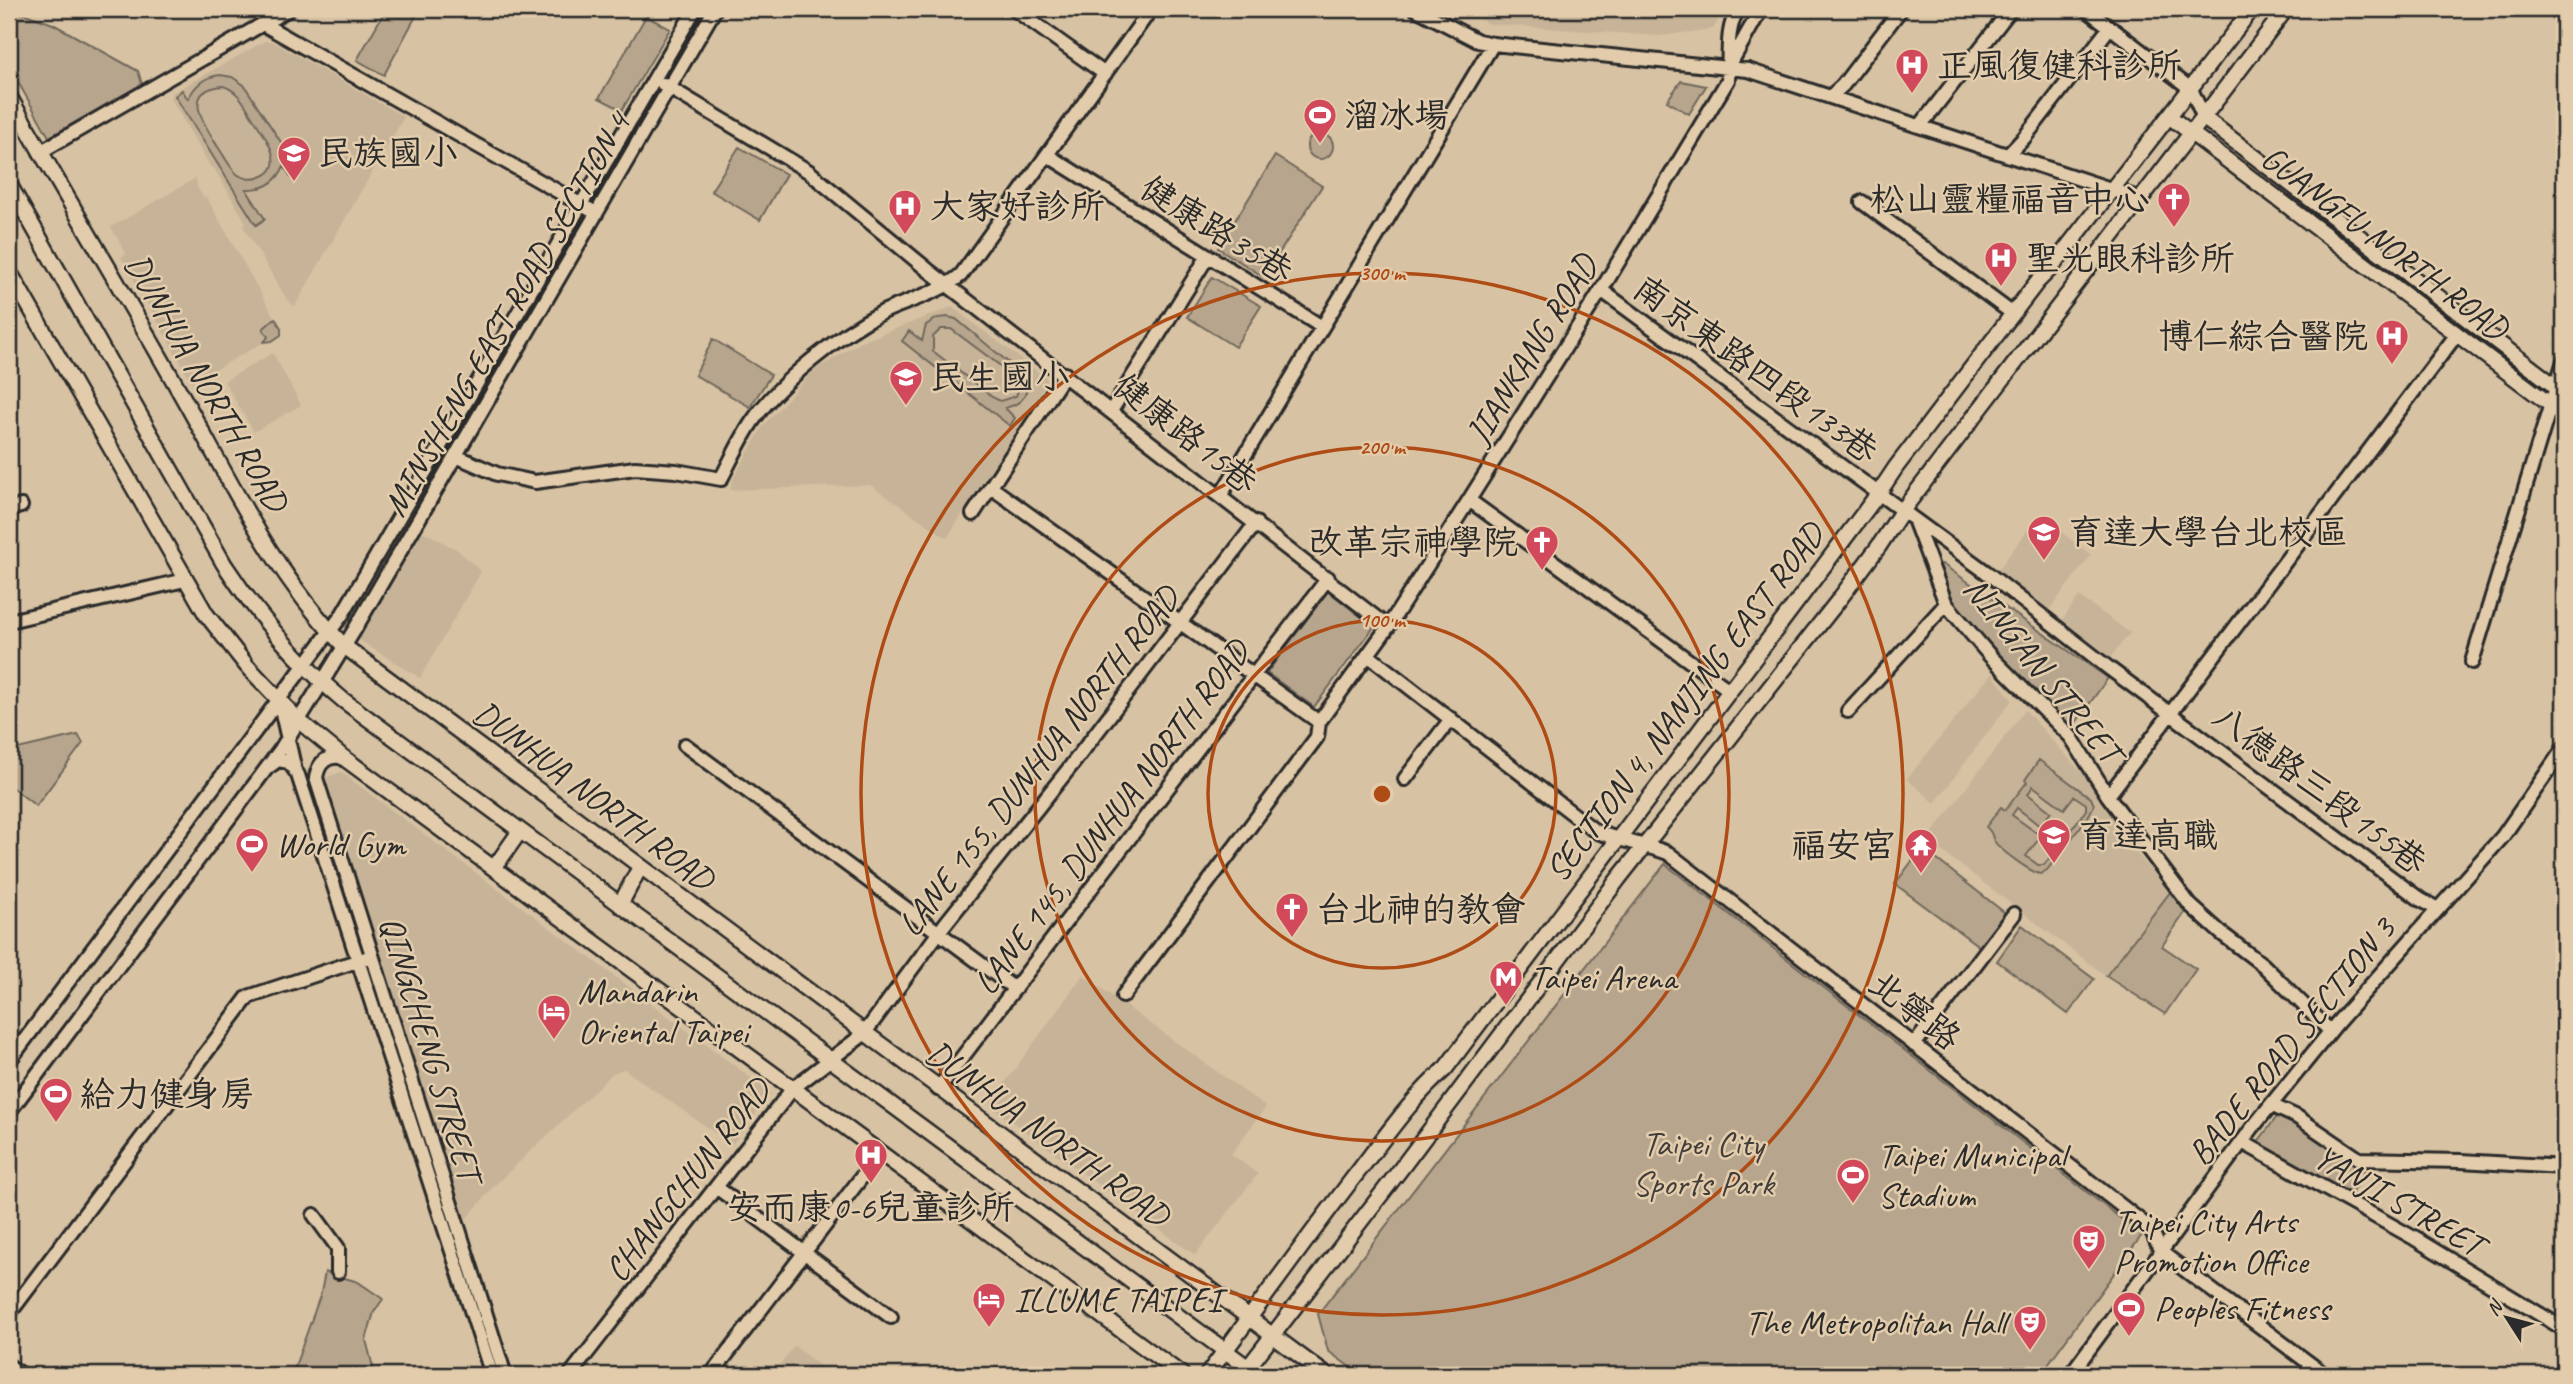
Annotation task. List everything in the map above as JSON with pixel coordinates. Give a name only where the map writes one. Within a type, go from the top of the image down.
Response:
[{"type":"main road","name":"SECTION 4, NANJING EAST ROAD","points":[[1207,1375],[1374,1151],[1445,1069],[2012,314],[2170,117],[2252,9]]},
{"type":"main road","name":"SECTION 4, NANJING EAST ROAD","points":[[1250,1373],[1273,1336],[1645,844],[1838,601],[1902,511],[2287,9]]},
{"type":"main road","name":"DUNHUA NORTH ROAD","points":[[9,96],[181,393],[264,544],[293,586],[344,646],[1326,1375]]},
{"type":"main road","name":"GUANGFU NORTH ROAD","points":[[2170,117],[2564,415]]},
{"type":"main road","name":"GUANGFU NORTH ROAD","points":[[2204,118],[2560,390]]},
{"type":"main road","name":"DUNHUA NORTH ROAD","points":[[9,184],[224,564],[246,597],[322,682],[1225,1351],[1250,1373]]},
{"type":"main road","points":[[9,271],[185,580],[224,639],[299,721],[344,758],[1182,1375]]},
{"type":"main road","points":[[494,868],[520,831]]},
{"type":"main road","points":[[620,905],[640,867]]},
{"type":"street","points":[[40,152],[289,9]]},
{"type":"street","name":"MINSHENG EAST ROAD SECTION 4","points":[[9,1061],[330,632],[358,589],[695,9]]},
{"type":"street","name":"MINSHENG EAST ROAD SECTION 4","points":[[9,1112],[288,739],[456,456],[715,9]]},
{"type":"street","points":[[1014,9],[1105,74]]},
{"type":"street","points":[[456,456],[497,474],[535,482],[635,468],[676,471],[721,479],[753,421],[797,373],[840,339],[882,313],[949,285],[966,268],[1151,9]]},
{"type":"street","points":[[1416,9],[1478,41],[1493,44],[1729,66],[1756,72],[2141,199]]},
{"type":"street","name":"JIANKANG ROAD","points":[[1123,996],[1317,737],[1319,722],[1388,627],[1601,290],[1728,80],[1728,43],[1732,19],[1738,9]]},
{"type":"street","name":"JIANKANG ROAD","points":[[1729,66],[1761,9]]},
{"type":"street","points":[[1830,97],[1843,85],[1901,9]]},
{"type":"street","points":[[1920,126],[2011,9]]},
{"type":"street","points":[[2086,9],[2192,89],[2204,118]]},
{"type":"street","points":[[262,24],[596,213]]},
{"type":"street","points":[[2008,155],[2110,27]]},
{"type":"street","points":[[1221,495],[1493,44]]},
{"type":"street","name":"健康路15巷","points":[[654,79],[808,171],[949,285],[1388,627]]},
{"type":"street","name":"健康路35巷","points":[[1047,155],[1322,327]]},
{"type":"street","points":[[1862,202],[2012,314]]},
{"type":"street","points":[[1111,411],[1208,256]]},
{"type":"street","name":"南京東路四段133巷","points":[[1601,290],[1878,494]]},
{"type":"street","points":[[2108,796],[2457,334]]},
{"type":"street","points":[[2472,662],[2550,404],[2560,390],[2564,362]]},
{"type":"street","points":[[973,514],[1065,374]]},
{"type":"street","points":[[992,488],[1319,722]]},
{"type":"street","name":"NING'AN STREET","points":[[1878,494],[1915,522],[1946,604],[1991,657],[2071,737],[2108,796],[2190,905],[2263,965],[2330,1031]]},
{"type":"street","points":[[1469,500],[1729,690]]},
{"type":"street","name":"八德路三段155巷","points":[[1915,522],[1986,572],[2090,654],[2421,900],[2438,909]]},
{"type":"street","name":"LANE 155, DUNHUA NORTH ROAD","points":[[864,1034],[1256,523]]},
{"type":"street","name":"LANE 145, DUNHUA NORTH ROAD","points":[[938,1089],[1328,579]]},
{"type":"street","points":[[9,621],[185,580]]},
{"type":"street","points":[[1848,711],[1946,604]]},
{"type":"street","points":[[1368,656],[1595,831],[1617,840]]},
{"type":"street","name":"QINGCHENG STREET","points":[[279,700],[294,766],[492,1375]]},
{"type":"street","points":[[1405,779],[1451,719]]},
{"type":"street","points":[[685,745],[1015,989]]},
{"type":"street","name":"BADE ROAD SECTION 3","points":[[2070,1375],[2271,1105],[2330,1031],[2503,836],[2564,748]]},
{"type":"street","name":"QINGCHENG STREET","points":[[344,758],[333,756],[323,761],[316,778],[505,1375]]},
{"type":"street","points":[[265,770],[278,760],[294,766]]},
{"type":"street","name":"北寧路","points":[[1617,840],[1645,844],[1668,853],[2151,1230],[2161,1252]]},
{"type":"street","points":[[1914,1045],[2014,914]]},
{"type":"street","points":[[9,1314],[248,997],[373,956]]},
{"type":"street","name":"CHANGCHUN ROAD","points":[[570,1375],[793,1088],[864,1034]]},
{"type":"street","points":[[2271,1105],[2297,1117],[2359,1159],[2564,1167]]},
{"type":"street","name":"YANJI STREET","points":[[2242,1142],[2414,1238],[2564,1329]]},
{"type":"street","points":[[711,1375],[880,1153]]},
{"type":"street","points":[[716,1187],[891,1317]]},
{"type":"street","points":[[314,1215],[338,1248],[338,1272]]},
{"type":"street","points":[[2161,1252],[2325,1375]]},
{"type":"street","points":[[9,1366],[22,1375]]},
{"type":"shaded area","points":[[1457,9],[1725,9],[1713,29],[1659,36],[1489,24]]},
{"type":"shaded area","name":"民族國小","points":[[265,41],[272,41],[404,117],[295,306],[287,300],[243,226],[246,223],[231,197],[171,99],[172,93]]},
{"type":"shaded area","points":[[196,178],[203,197],[207,198],[282,331],[272,341],[264,342],[192,383],[121,257],[126,254],[111,227]]},
{"type":"shaded area","name":"民生國小","points":[[952,307],[1049,380],[947,538],[870,485],[730,490],[733,479],[763,426],[814,370],[861,342]]},
{"type":"shaded area","points":[[273,353],[301,405],[254,432],[224,381]]},
{"type":"shaded area","name":"育達大學台北校區","points":[[2039,515],[2091,555],[2049,610],[1998,570]]},
{"type":"shaded area","points":[[422,531],[458,550],[481,572],[420,678],[359,640]]},
{"type":"shaded area","name":"育達大學台北校區","points":[[2079,596],[2130,633],[2109,659],[2061,622]]},
{"type":"shaded area","points":[[1992,673],[2012,700],[1935,803],[1907,779]]},
{"type":"shaded area","name":"育達高職","points":[[2025,710],[2122,817],[2113,828],[2171,891],[2106,976],[1927,840]]},
{"type":"shaded area","points":[[341,772],[771,1093],[732,1145],[624,1069],[613,1073],[493,1187],[463,1223],[420,1076],[321,779]]},
{"type":"shaded area","points":[[1083,975],[1266,1107],[1231,1154],[1258,1174],[1195,1255],[989,1105]]},
{"type":"shaded area","points":[[794,1346],[831,1374],[785,1375],[777,1369]]},
{"type":"green space","points":[[386,9],[401,9],[416,16],[384,75],[357,60]]},
{"type":"green space","points":[[17,11],[53,24],[138,71],[142,84],[49,137],[9,66],[9,14]]},
{"type":"green space","points":[[646,16],[670,29],[622,110],[599,98]]},
{"type":"green space","points":[[220,75],[232,77],[244,85],[297,167],[291,177],[284,166],[269,184],[246,189],[265,219],[256,225],[175,96],[182,90],[188,99],[201,82]],"holes":[[[223,86],[229,88],[245,105],[272,152],[272,168],[267,174],[257,178],[244,178],[234,171],[202,120],[199,110],[202,94]]]},
{"type":"green space","points":[[1681,81],[1706,86],[1689,114],[1667,101]]},
{"type":"green space","name":"溜冰場","points":[[1320,133],[1329,137],[1333,146],[1329,155],[1320,159],[1311,155],[1307,146],[1311,137]]},
{"type":"green space","points":[[739,147],[786,174],[760,220],[711,191]]},
{"type":"green space","points":[[1275,156],[1322,186],[1264,277],[1218,248]]},
{"type":"green space","points":[[1212,277],[1261,306],[1235,347],[1187,317]]},
{"type":"green space","points":[[275,318],[281,328],[281,335],[272,341],[264,342],[268,337],[263,329]]},
{"type":"green space","points":[[938,318],[956,319],[1026,377],[1027,389],[1023,398],[1005,408],[1015,418],[1010,426],[902,341],[909,331],[922,341],[926,325]],"holes":[[[941,329],[951,329],[1010,373],[1019,388],[1016,396],[1000,401],[992,397],[933,351],[933,337]]]},
{"type":"green space","points":[[713,339],[771,375],[750,407],[695,375]]},
{"type":"green space","points":[[1942,564],[2108,678],[2072,728],[2024,681],[1953,602],[1938,566]]},
{"type":"green space","points":[[1328,591],[1374,627],[1314,707],[1267,673]]},
{"type":"green space","points":[[78,735],[83,743],[36,806],[9,785],[9,751]]},
{"type":"green space","points":[[2039,760],[2091,798],[2094,805],[2088,817],[2047,870],[2040,874],[2002,850],[1986,827],[2001,807],[2005,810],[2027,782],[2025,780]],"holes":[[[2033,786],[2064,809],[2074,796],[2086,804],[2086,810],[2044,865],[2038,865],[2026,856],[2041,836],[2012,815],[2017,808],[2040,826],[2051,812],[2028,794]]]},
{"type":"green space","points":[[1922,848],[2005,913],[1980,947],[1895,884]]},
{"type":"green space","name":"Taipei City Sports Park","points":[[1665,864],[2142,1235],[2040,1375],[1361,1375],[1328,1351],[1318,1314]]},
{"type":"green space","points":[[2171,891],[2186,911],[2162,946],[2196,969],[2165,1014],[2106,976]]},
{"type":"green space","points":[[2022,925],[2094,979],[2068,1014],[1997,961]]},
{"type":"green space","points":[[2281,1115],[2365,1172],[2350,1195],[2257,1143]]},
{"type":"green space","points":[[325,1272],[358,1282],[383,1299],[374,1312],[366,1340],[375,1375],[292,1375],[321,1293]]},
{"type":"place","name":"正風復健科診所","points":[[1912,95]]},
{"type":"place","name":"溜冰場","points":[[1320,145]]},
{"type":"place","name":"民族國小","points":[[294,183]]},
{"type":"place","name":"松山靈糧福音中心","points":[[2174,229]]},
{"type":"place","name":"大家好診所","points":[[905,236]]},
{"type":"place","name":"聖光眼科診所","points":[[2001,288]]},
{"type":"place","name":"博仁綜合醫院","points":[[2392,366]]},
{"type":"place","name":"民生國小","points":[[906,407]]},
{"type":"place","name":"育達大學台北校區","points":[[2044,562]]},
{"type":"place","name":"改革宗神學院","points":[[1542,572]]},
{"type":"place","name":"育達高職","points":[[2054,865]]},
{"type":"place","name":"World Gym","points":[[252,874]]},
{"type":"place","name":"福安宮","points":[[1921,875]]},
{"type":"place","name":"台北神的教會","points":[[1292,939]]},
{"type":"place","name":"Taipei Arena","points":[[1506,1007]]},
{"type":"place","name":"Mandarin Oriental Taipei","points":[[554,1041]]},
{"type":"place","name":"給力健身房","points":[[56,1124]]},
{"type":"place","name":"安而康0-6兒童診所","points":[[871,1185]]},
{"type":"place","name":"Taipei Municipal Stadium","points":[[1853,1205]]},
{"type":"place","name":"Taipei City Arts Promotion Office","points":[[2089,1271]]},
{"type":"place","name":"ILLUME TAIPEI","points":[[989,1329]]},
{"type":"place","name":"Peoples Fitness","points":[[2129,1338]]},
{"type":"place","name":"The Metropolitan Hall","points":[[2030,1352]]}]
